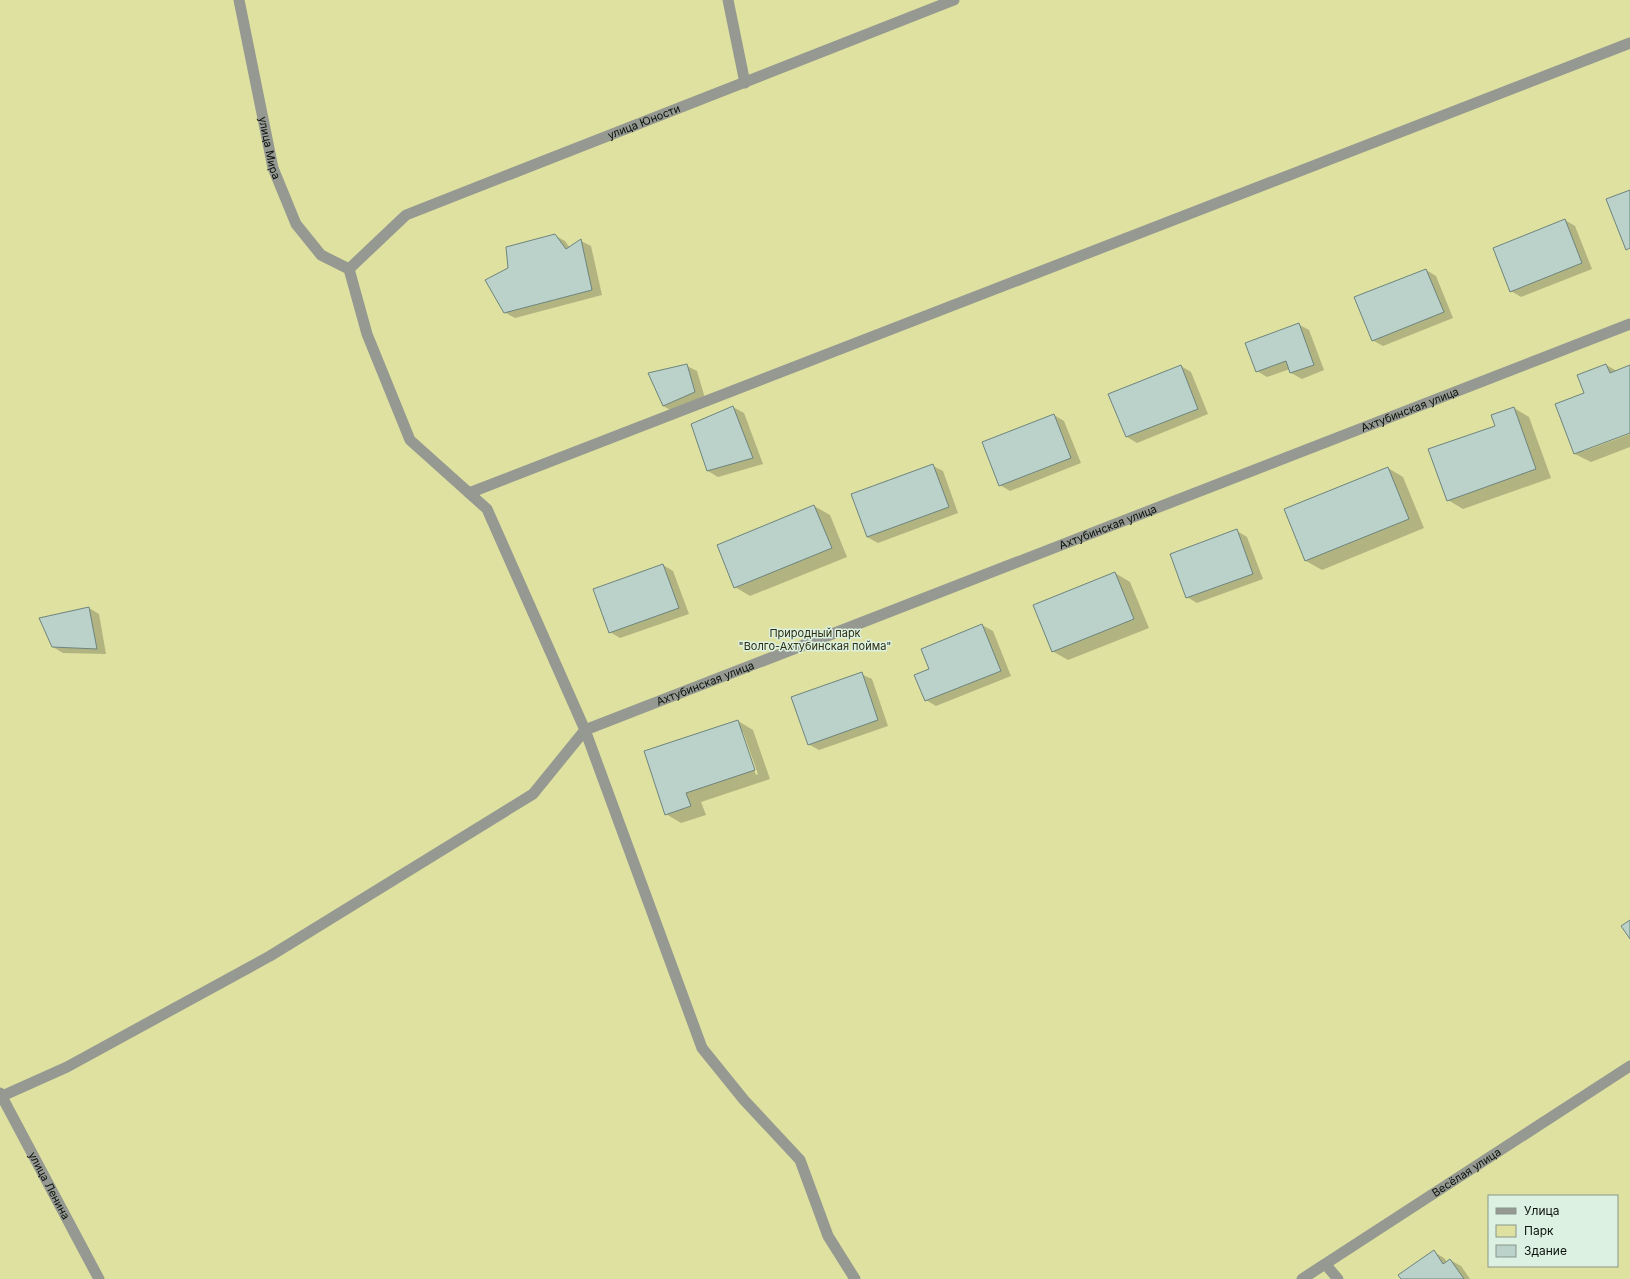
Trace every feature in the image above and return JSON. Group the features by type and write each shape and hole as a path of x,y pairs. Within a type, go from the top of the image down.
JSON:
{"street":[{"name":"улица Мира","path":"239,0 273,168 296,224 321,255 348,269"},
{"path":"728,0 744,83"},
{"name":"улица Юности","path":"348,269 406,215 954,0"},
{"path":"469,493 1630,43"},
{"path":"348,269 367,334 410,440 487,510 585,730 702,1048 744,1100 800,1160 828,1236 855,1279"},
{"name":"Ахтубинская улица","path":"585,730 1630,324"},
{"path":"1,1095 67,1067 270,956 533,794 585,730"},
{"name":"Весёлая улица","path":"1302,1279 1326,1265 1630,1066"},
{"name":"улица Ленина","path":"1,1095 99,1279"},
{"path":"1326,1265 1338,1279"}],"green space":[{"name":"Природный парк \"Волго-Ахтубинская пойма\"","path":"0,0 1630,0 1630,1279 0,1279"}],"building":[{"path":"1630,190 1630,248 1626,250 1606,199"},
{"path":"1565,219 1582,263 1510,292 1493,248"},
{"path":"555,234 566,249 581,239 592,290 504,313 485,280 508,268 506,247"},
{"path":"1426,269 1444,312 1372,341 1354,297"},
{"path":"1299,323 1314,365 1290,373 1286,361 1256,372 1245,343"},
{"path":"687,364 695,392 663,406 648,373"},
{"path":"1606,364 1610,373 1630,365 1630,433 1574,454 1555,404 1584,393 1577,375"},
{"path":"1181,365 1198,409 1126,437 1108,394"},
{"path":"733,406 753,458 707,471 691,424"},
{"path":"1514,407 1536,469 1447,501 1428,449 1495,426 1491,415"},
{"path":"1054,414 1071,458 999,486 982,442"},
{"path":"933,464 949,507 867,537 851,494"},
{"path":"1388,467 1409,519 1305,561 1284,509"},
{"path":"814,505 832,548 734,588 717,545"},
{"path":"1237,529 1253,574 1186,598 1170,554"},
{"path":"663,564 679,608 609,633 593,589"},
{"path":"1115,572 1134,619 1052,652 1033,605"},
{"path":"89,607 97,649 52,647 39,618"},
{"path":"982,624 1001,671 925,701 914,675 929,669 921,649"},
{"path":"862,672 878,720 808,745 791,697"},
{"path":"738,720 755,770 686,793 691,806 665,815 644,751"},
{"path":"1630,920 1630,939 1621,926"},
{"path":"1434,1250 1443,1264 1450,1259 1464,1279 1401,1279 1398,1275"}]}
